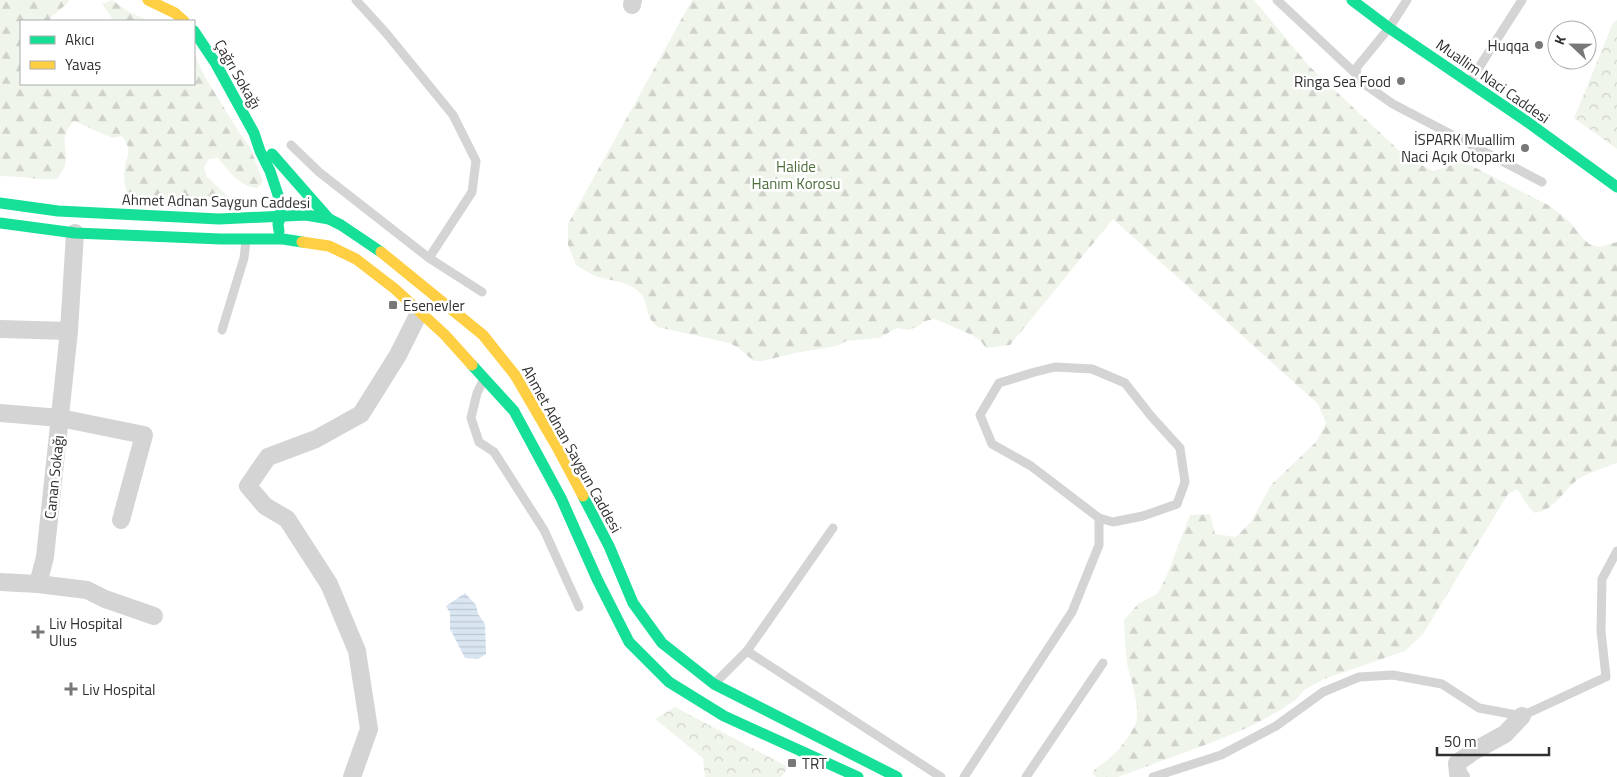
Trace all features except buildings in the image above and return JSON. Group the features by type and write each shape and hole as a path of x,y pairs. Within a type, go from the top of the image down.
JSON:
{"main road":[{"path":"148,0 175,13 183,20"},
{"name":"Muallim Naci Caddesi","path":"1352,0 1389,28 1617,186"},
{"name":"Çağrı Sokağı","path":"195,32 216,64 254,134 276,185 279,194 281,216 278,224 282,239"},
{"name":"Çağrı Sokağı","path":"254,134 310,181 328,219"},
{"name":"Ahmet Adnan Saygun Caddesi","path":"0,203 77,212 219,219 306,215 328,219 341,225 380,251 483,335 515,375 557,447 609,546 633,603 662,644 706,692 724,716 858,777"},
{"path":"75,233 77,212"},
{"path":"319,244 328,235 330,228 328,219"},
{"name":"Ahmet Adnan Saygun Caddesi","path":"0,223 75,233 221,239 282,239 319,244 356,259 395,289 445,335 514,412 561,498 597,578 629,642 669,682 706,692 898,777"}],"street":[{"name":"Canan Sokağı","path":"38,584 45,557 60,418 69,331 75,233"},
{"path":"352,777 369,729 357,650 329,584 287,519 265,506 248,486 268,456 316,439 361,414 398,355 420,312"},
{"path":"0,329 69,331"},
{"path":"0,413 60,418 144,435 120,520"},
{"path":"0,582 87,590 105,599 154,616"},
{"path":"1461,777 1458,774 1457,763 1504,734 1522,716"}],"lane":[{"path":"356,0 386,33 453,115 476,161 472,192 429,258"},
{"path":"1277,0 1356,74 1360,81 1393,104 1542,182"},
{"path":"1356,74 1357,67 1389,28 1407,0"},
{"path":"1469,83 1522,0"},
{"path":"290,145 310,181 482,292"},
{"path":"222,330 244,258 246,239"},
{"path":"1055,368 1092,369 1125,383 1180,448 1185,482 1177,504 1143,516 1113,522 1098,518 1031,466 992,444 980,415 1000,383 1055,368"},
{"path":"485,379 477,393 471,418 479,442 494,452 544,530 579,607"},
{"path":"964,777 1072,612 1098,545 1098,518"},
{"path":"706,692 746,651 833,528"},
{"path":"1153,777 1221,756 1276,726 1323,692 1360,677 1393,675 1442,684 1479,708 1522,716 1606,677 1600,631 1602,579 1617,551"},
{"path":"746,651 941,777"},
{"path":"1026,777 1103,663"}],"green space":[{"path":"0,0 69,0 52,16 50,20 20,20 20,85 195,85 195,56 205,77 250,147 263,182 257,188 245,185 235,178 218,158 209,159 204,167 207,177 231,199 226,208 131,206 124,178 128,146 122,136 112,138 74,121 66,134 66,161 57,179 0,176"},
{"path":"112,0 129,12 148,20 113,20 102,4"},
{"name":"Halide Hanım Korosu","path":"692,0 1254,0 1309,66 1408,159 1434,171 1460,162 1470,165 1550,206 1569,221 1589,244 1599,247 1617,242 1617,463 1577,480 1549,508 1535,513 1527,505 1517,489 1508,494 1423,634 1405,651 1324,679 1304,690 1297,699 1279,711 1249,727 1213,742 1118,777 1096,777 1092,773 1110,758 1127,739 1136,720 1137,704 1127,663 1124,620 1138,604 1158,593 1190,515 1210,514 1215,534 1236,537 1251,522 1271,485 1316,442 1326,423 1318,404 1113,219 1010,345 986,348 980,340 972,335 935,319 925,321 917,327 908,330 897,328 879,338 846,341 837,346 763,361 754,361 729,343 658,327 650,318 642,295 633,287 598,277 576,265 568,245 568,224"},
{"path":"1617,20 1617,149 1574,118 1594,70 1597,70 1597,62 1613,23"},
{"path":"675,707 788,767 781,777 705,777 703,758 655,719"}],"shaded area":[{"path":"465,593 476,605 478,614 485,624 486,654 478,659 465,658 450,629 450,613 446,606"}],"traffic: fast":[{"path":"1352,0 1389,28 1526,121 1617,187"},
{"path":"195,32 216,64 254,133 280,201 279,231"},
{"path":"272,154 329,219"},
{"path":"0,203 58,211 219,219 306,215 329,219 381,252"},
{"path":"0,223 75,233 221,239 283,239 302,242"},
{"path":"472,365 514,411 561,498 597,579 629,642 669,682 724,716 858,777"},
{"path":"583,496 609,546 633,603 662,643 714,684 897,777"}],"traffic: slow":[{"path":"148,0 175,13 183,20"},
{"path":"302,242 329,246 356,259 395,289 445,335 472,365"},
{"path":"381,252 483,335 515,375 583,496"}],"place":[{"name":"Huqqa","path":"1539,45"},
{"name":"Ringa Sea Food","path":"1401,81"},
{"name":"İSPARK Muallim Naci Açık Otoparkı","path":"1525,148"},
{"name":"Esenevler","path":"393,305"},
{"name":"Liv Hospital Ulus","path":"38,632"},
{"name":"Liv Hospital","path":"71,689"},
{"name":"TRT","path":"792,763"}]}
